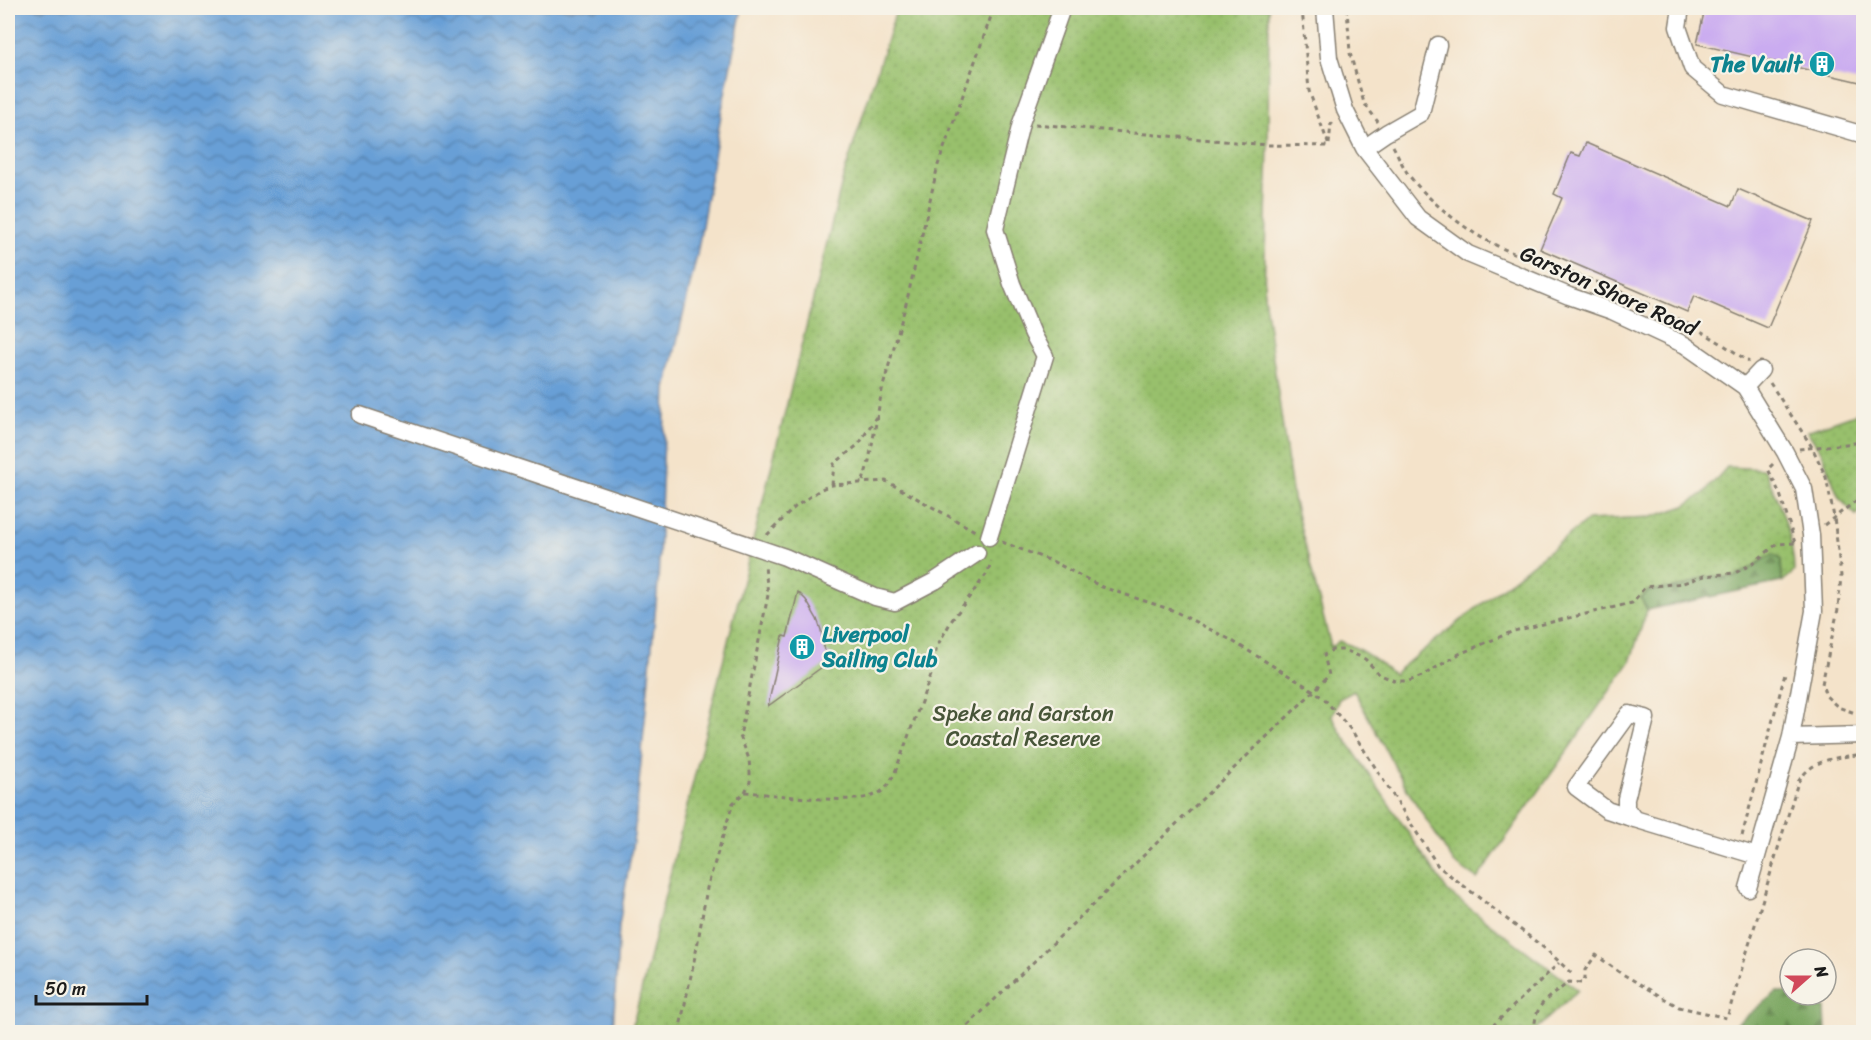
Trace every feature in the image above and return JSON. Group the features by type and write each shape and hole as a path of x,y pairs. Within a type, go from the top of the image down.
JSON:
{"street":[{"path":"989,537 1045,356 1012,284 995,229 1021,123 1062,8"},
{"name":"Garston Shore Road","path":"1326,8 1329,58 1345,110 1364,148 1418,218 1468,254 1569,296 1612,311 1685,345 1745,387 1785,452 1804,489 1811,535 1814,611 1791,737 1748,888"},
{"path":"1681,8 1678,27 1692,68 1723,94 1863,135"},
{"path":"1364,148 1421,113 1438,45"},
{"path":"1745,387 1761,370"},
{"path":"360,415 785,557 875,597 895,602 935,581 977,554"},
{"path":"1631,818 1626,808 1626,799 1646,718 1629,714 1576,787 1607,810 1631,818 1757,856"},
{"path":"1791,737 1863,735"}],"path":[{"path":"863,481 938,165 994,8"},
{"path":"1021,123 1268,145 1329,146 1309,91 1302,8"},
{"path":"1347,8 1350,53 1364,103 1386,133 1409,174 1445,212 1484,239 1663,310 1722,343 1761,370 1812,447 1826,477 1834,517 1841,576 1838,609 1822,684 1826,696 1838,707 1855,713 1863,713"},
{"path":"832,485 834,464 859,444 878,413"},
{"path":"1795,543 1780,494 1768,469 1785,452 1863,442"},
{"path":"679,1032 707,888 733,803 745,792 750,782 749,759 740,736 768,595 761,540 808,496 832,485 863,481 886,481 968,528 1054,562 1102,587 1172,610 1229,639 1314,692 1326,701 1352,731 1438,866 1548,951 1572,974"},
{"path":"961,1032 1314,692 1329,675 1324,656 1332,650 1355,653 1373,666 1380,675 1396,681 1409,681 1459,654 1514,631 1632,603 1645,587 1683,583 1704,576 1735,573 1752,564 1777,544 1795,543 1811,535 1863,495"},
{"path":"745,792 844,800 877,794 885,788 894,776 927,686 937,646 952,620 988,572 991,561 989,537"},
{"path":"1741,837 1786,669"},
{"path":"1534,1032 1535,1014 1540,1006 1569,982 1582,983 1585,970 1596,955 1619,972 1679,1007 1727,1018 1798,782 1805,771 1814,764 1863,754"},
{"path":"1486,1032 1559,963"}],"green space":[{"name":"Speke and Garston Coastal Reserve","path":"897,8 1269,8 1264,295 1293,498 1331,647 1339,641 1354,647 1368,654 1393,674 1588,520 1652,517 1685,506 1704,493 1727,467 1764,469 1788,532 1794,572 1782,582 1781,560 1773,554 1736,577 1706,577 1682,587 1648,591 1641,598 1647,610 1630,662 1477,879 1454,863 1408,791 1354,691 1339,699 1332,716 1448,892 1578,990 1533,1032 631,1032 843,178"},
{"path":"1863,411 1863,512 1856,515 1839,498 1822,453 1807,431"},
{"path":"1773,554 1781,560 1782,582 1647,610 1641,598 1648,591 1682,587 1706,577 1736,577"},
{"path":"1777,992 1778,1007 1825,1008 1826,1032 1731,1032 1734,1026"}],"water":[{"path":"8,8 742,8 697,255 666,389 658,583 634,836 619,926 613,1032 8,1032"}],"building":[{"name":"The Vault","path":"1705,8 1864,8 1864,83 1697,44"},
{"path":"1586,143 1731,206 1738,189 1813,221 1768,328 1694,296 1687,312 1540,249 1562,198 1554,194 1571,153 1580,156"},
{"name":"Liverpool Sailing Club","path":"798,592 806,600 817,619 825,652 836,657 768,706 783,636 787,637"}],"place":[{"name":"The Vault","path":"1822,64"},
{"name":"Liverpool Sailing Club","path":"802,647"}]}
